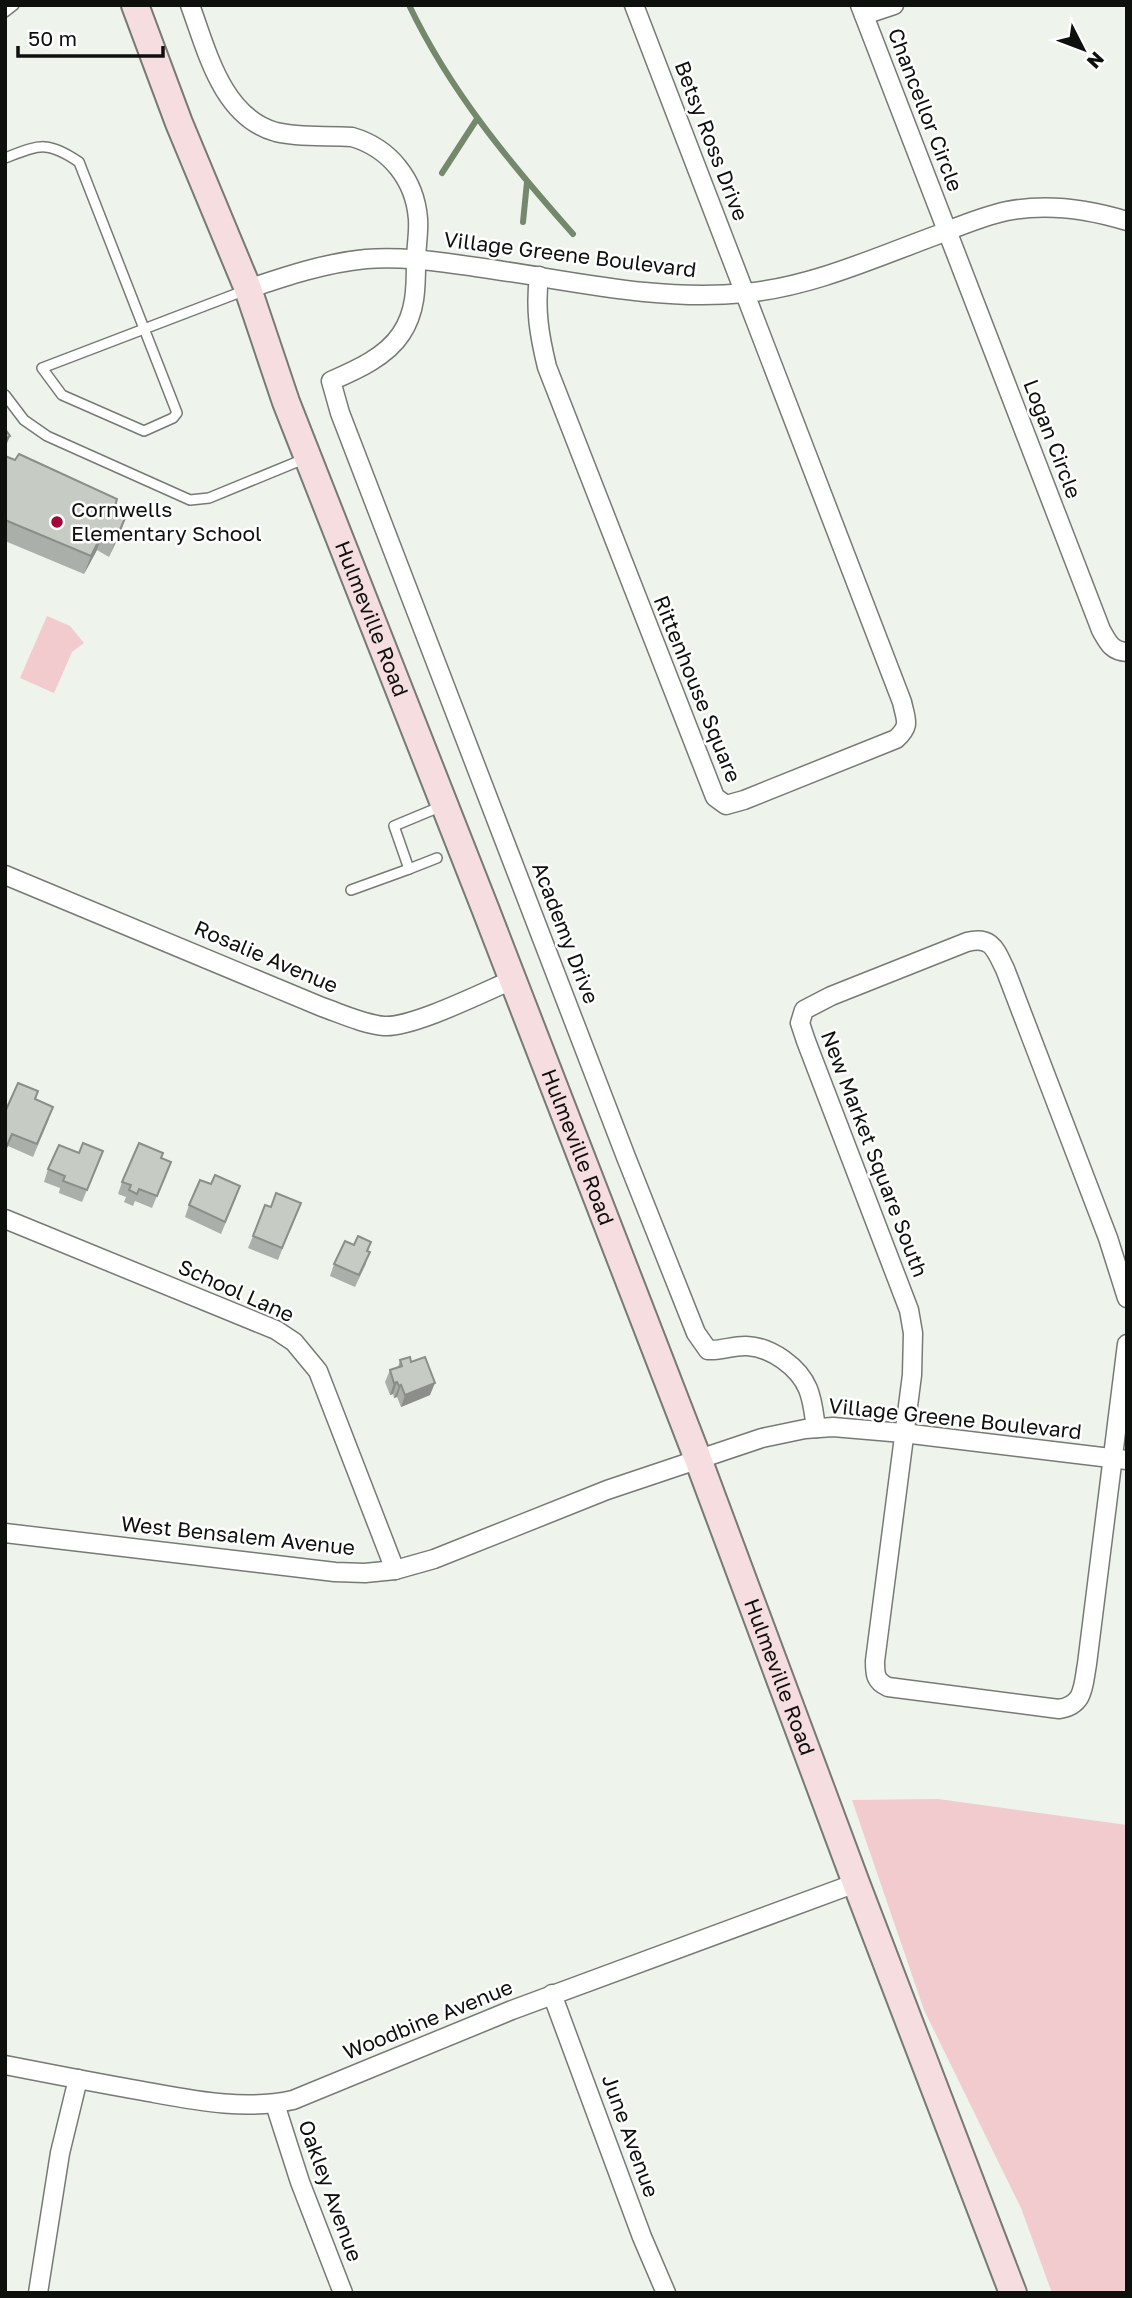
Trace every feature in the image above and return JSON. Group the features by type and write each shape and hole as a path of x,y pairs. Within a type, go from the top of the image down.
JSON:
{"main road":[{"name":"Hulmeville Road","path":"135,5 179,123 248,289 308,457 698,1459 1013,2293"}],"street":[{"path":"190,5 217,76 244,115 275,131 352,137 394,161 406,177 415,201 418,220 416,259"},
{"name":"Betsy Ross Drive","path":"634,5 744,293"},
{"path":"862,10 894,5"},
{"name":"Chancellor Circle","path":"862,10 947,231"},
{"name":"Village Greene Boulevard","path":"248,289 299,272 345,262 416,259 668,295 744,293 774,290 814,280 1007,211 1070,208 1094,211 1127,221"},
{"name":"Logan Circle","path":"947,231 1101,630 1111,647 1127,652"},
{"name":"Academy Drive","path":"416,259 414,302 401,335 375,358 331,381 345,426 696,1333 708,1350 750,1346 781,1357 799,1374 807,1387 816,1427"},
{"name":"Rittenhouse Square","path":"539,276 538,328 547,367 702,768 715,797 726,805 876,749 896,739 906,730 907,725 902,702 744,293"},
{"name":"Rosalie Avenue","path":"5,875 322,1007 367,1022 394,1026 418,1019 512,980"},
{"name":"New Market Square South","path":"903,1433 914,1353 909,1310 806,1041 800,1023 804,1010 831,996 967,943 979,939 988,942 1005,969 1108,1238 1127,1298"},
{"name":"School Lane","path":"5,1219 276,1330 294,1342 318,1371 395,1570"},
{"path":"903,1433 875,1677 888,1686 1059,1709 1070,1707 1077,1702 1082,1692 1120,1459 1127,1344"},
{"name":"Village Greene Boulevard","path":"698,1459 762,1438 816,1427 903,1433 1120,1459"},
{"name":"West Bensalem Avenue","path":"5,1533 335,1572 395,1570 433,1559 607,1490 698,1459"},
{"name":"Woodbine Avenue","path":"5,2065 209,2102 235,2105 275,2104 293,2100 552,1994 856,1883"},
{"name":"June Avenue","path":"552,1994 642,2237 666,2293"},
{"path":"38,2293 60,2153 78,2079"},
{"name":"Oakley Avenue","path":"275,2104 299,2182 343,2293"}],"lane":[{"path":"5,12 14,5"},
{"path":"5,158 42,145 62,150 79,162 145,327 177,413 173,418 144,431 62,395 42,368 145,327 248,289"},
{"path":"5,395 24,420 47,436 191,500 209,498 308,457"},
{"path":"409,869 394,826 443,806"},
{"path":"351,890 437,858"}],"shaded area":[{"path":"47,616 70,626 84,643 72,652 54,693 20,678"},
{"path":"938,1799 1127,1825 1127,2293 1052,2293 1021,2208 924,2010 852,1800"}],"building":[{"name":"Cornwells Elementary School","path":"19,454 117,499 114,510 126,516 116,539 103,532 91,556 5,520 5,456 15,460"},
{"path":"18,1083 38,1091 35,1099 53,1107 37,1144 12,1134 5,1150 5,1112"},
{"path":"83,1143 103,1151 87,1190 63,1181 65,1176 48,1169 59,1145 79,1153"},
{"path":"139,1143 163,1153 161,1158 171,1162 157,1196 139,1189 137,1194 129,1190 131,1185 122,1182"},
{"path":"215,1175 240,1186 225,1222 189,1205 200,1180 211,1184"},
{"path":"276,1193 301,1203 282,1248 253,1236 265,1205 271,1207"},
{"path":"358,1236 371,1242 367,1251 370,1252 359,1275 334,1264 345,1241 354,1245"},
{"path":"410,1357 411,1362 425,1357 435,1383 405,1395 401,1385 394,1383 390,1370 402,1366 400,1360"}],"waterway":[{"path":"409,5 425,37 462,97 573,234"},
{"path":"442,173 477,119"},
{"path":"523,222 527,182"}],"place":[{"name":"Cornwells Elementary School","path":"57,522"}]}
